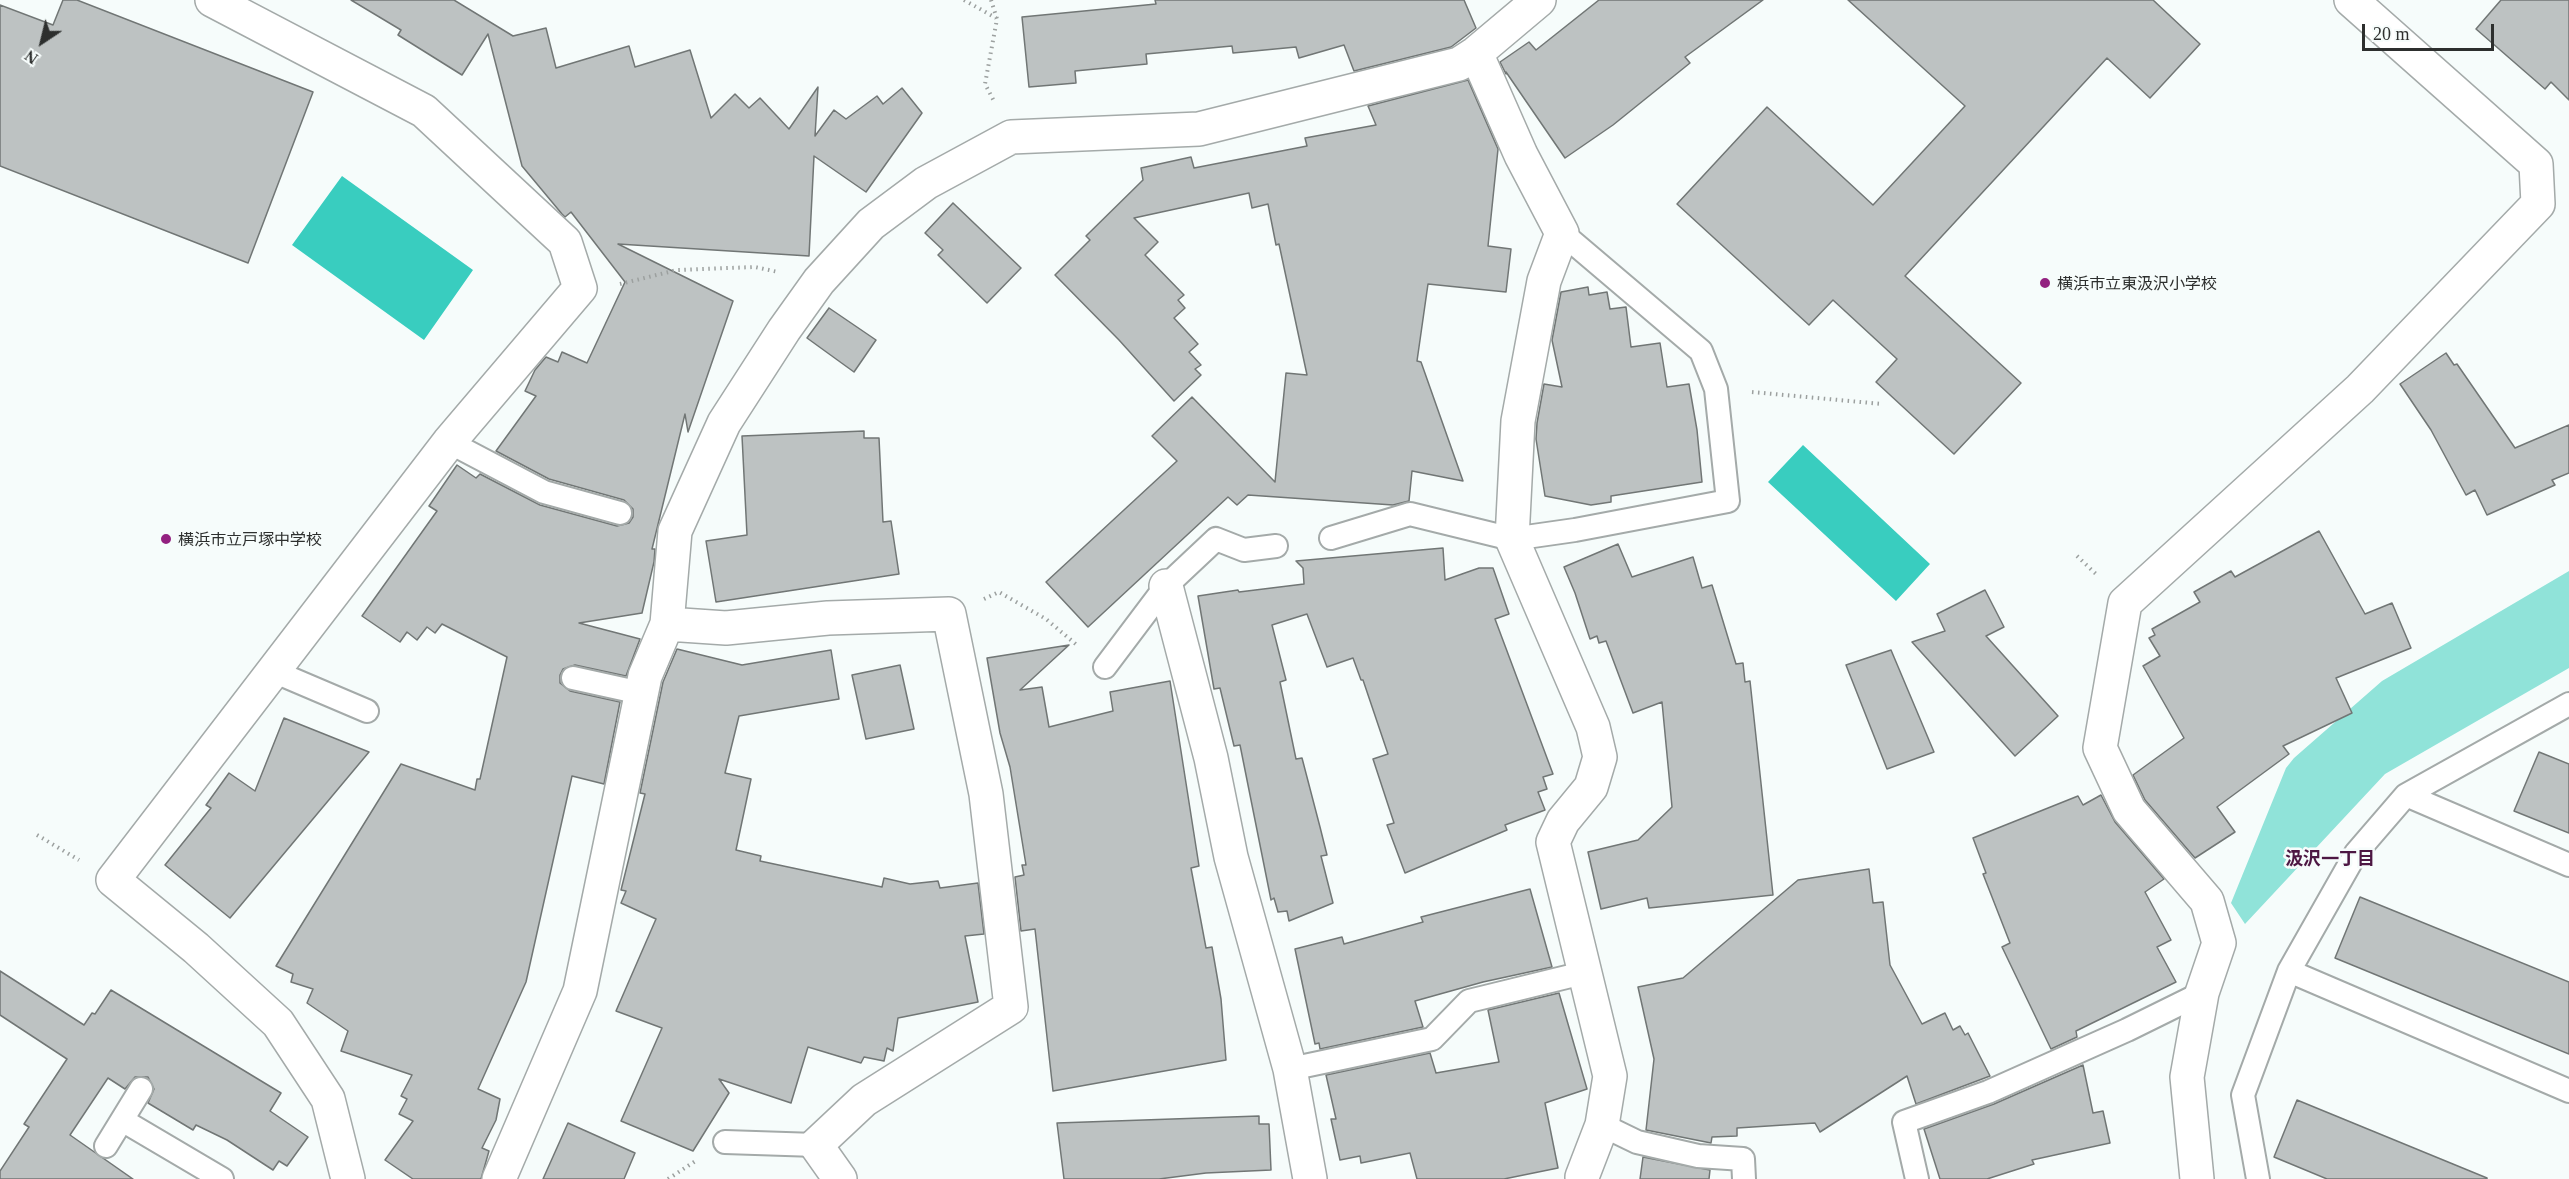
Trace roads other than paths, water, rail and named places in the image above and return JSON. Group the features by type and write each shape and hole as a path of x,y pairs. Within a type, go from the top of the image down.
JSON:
{"street":[{"path":"499,1179 580,991 645,676 668,624 675,531 724,423 784,330 819,281 871,224 926,183 1011,137 1199,129 1459,64 1476,53 1539,0"},
{"path":"2198,1179 2187,1077 2202,993 2219,943 2207,901 2129,810 2100,748 2125,603 2360,389 2538,204 2536,164 2351,0"},
{"path":"218,2 424,111 565,242 580,288 449,442 114,880 196,948 279,1023 328,1099 348,1179"},
{"path":"1476,53 1521,155 1562,233 1544,281 1518,421 1512,538 1593,727 1600,757 1591,787 1563,821 1552,842 1610,1076 1602,1125 1580,1178"},
{"path":"1166,586 1211,758 1231,857 1290,1069 1310,1179"},
{"path":"668,624 726,628 828,618 949,614 986,794 1011,1007 864,1100 816,1144 840,1179"}],"lane":[{"path":"1331,538 1410,514 1512,538 1575,530 1728,501 1716,389 1701,351 1562,233"},
{"path":"449,442 544,492 621,513"},
{"path":"1104,667 1166,586 1216,539 1244,550 1276,546"},
{"path":"273,671 367,711"},
{"path":"573,678 641,693"},
{"path":"2258,1179 2243,1095 2289,971 2356,854 2406,795 2569,704"},
{"path":"2406,795 2569,865"},
{"path":"2289,971 2569,1092"},
{"path":"1290,1069 1432,1039 1469,1001 1583,972"},
{"path":"1917,1179 1904,1122 1988,1092 2127,1030 2202,993"},
{"path":"106,1146 141,1089"},
{"path":"122,1120 222,1179"},
{"path":"1602,1125 1637,1142 1698,1156 1743,1160 1744,1179"},
{"path":"725,1142 816,1144"}],"place":[{"name":"横浜市立東汲沢小学校","path":"2045,283"},
{"name":"横浜市立戸塚中学校","path":"166,539"}],"district":[{"name":"汲沢一丁目","path":"2330,858"}]}
